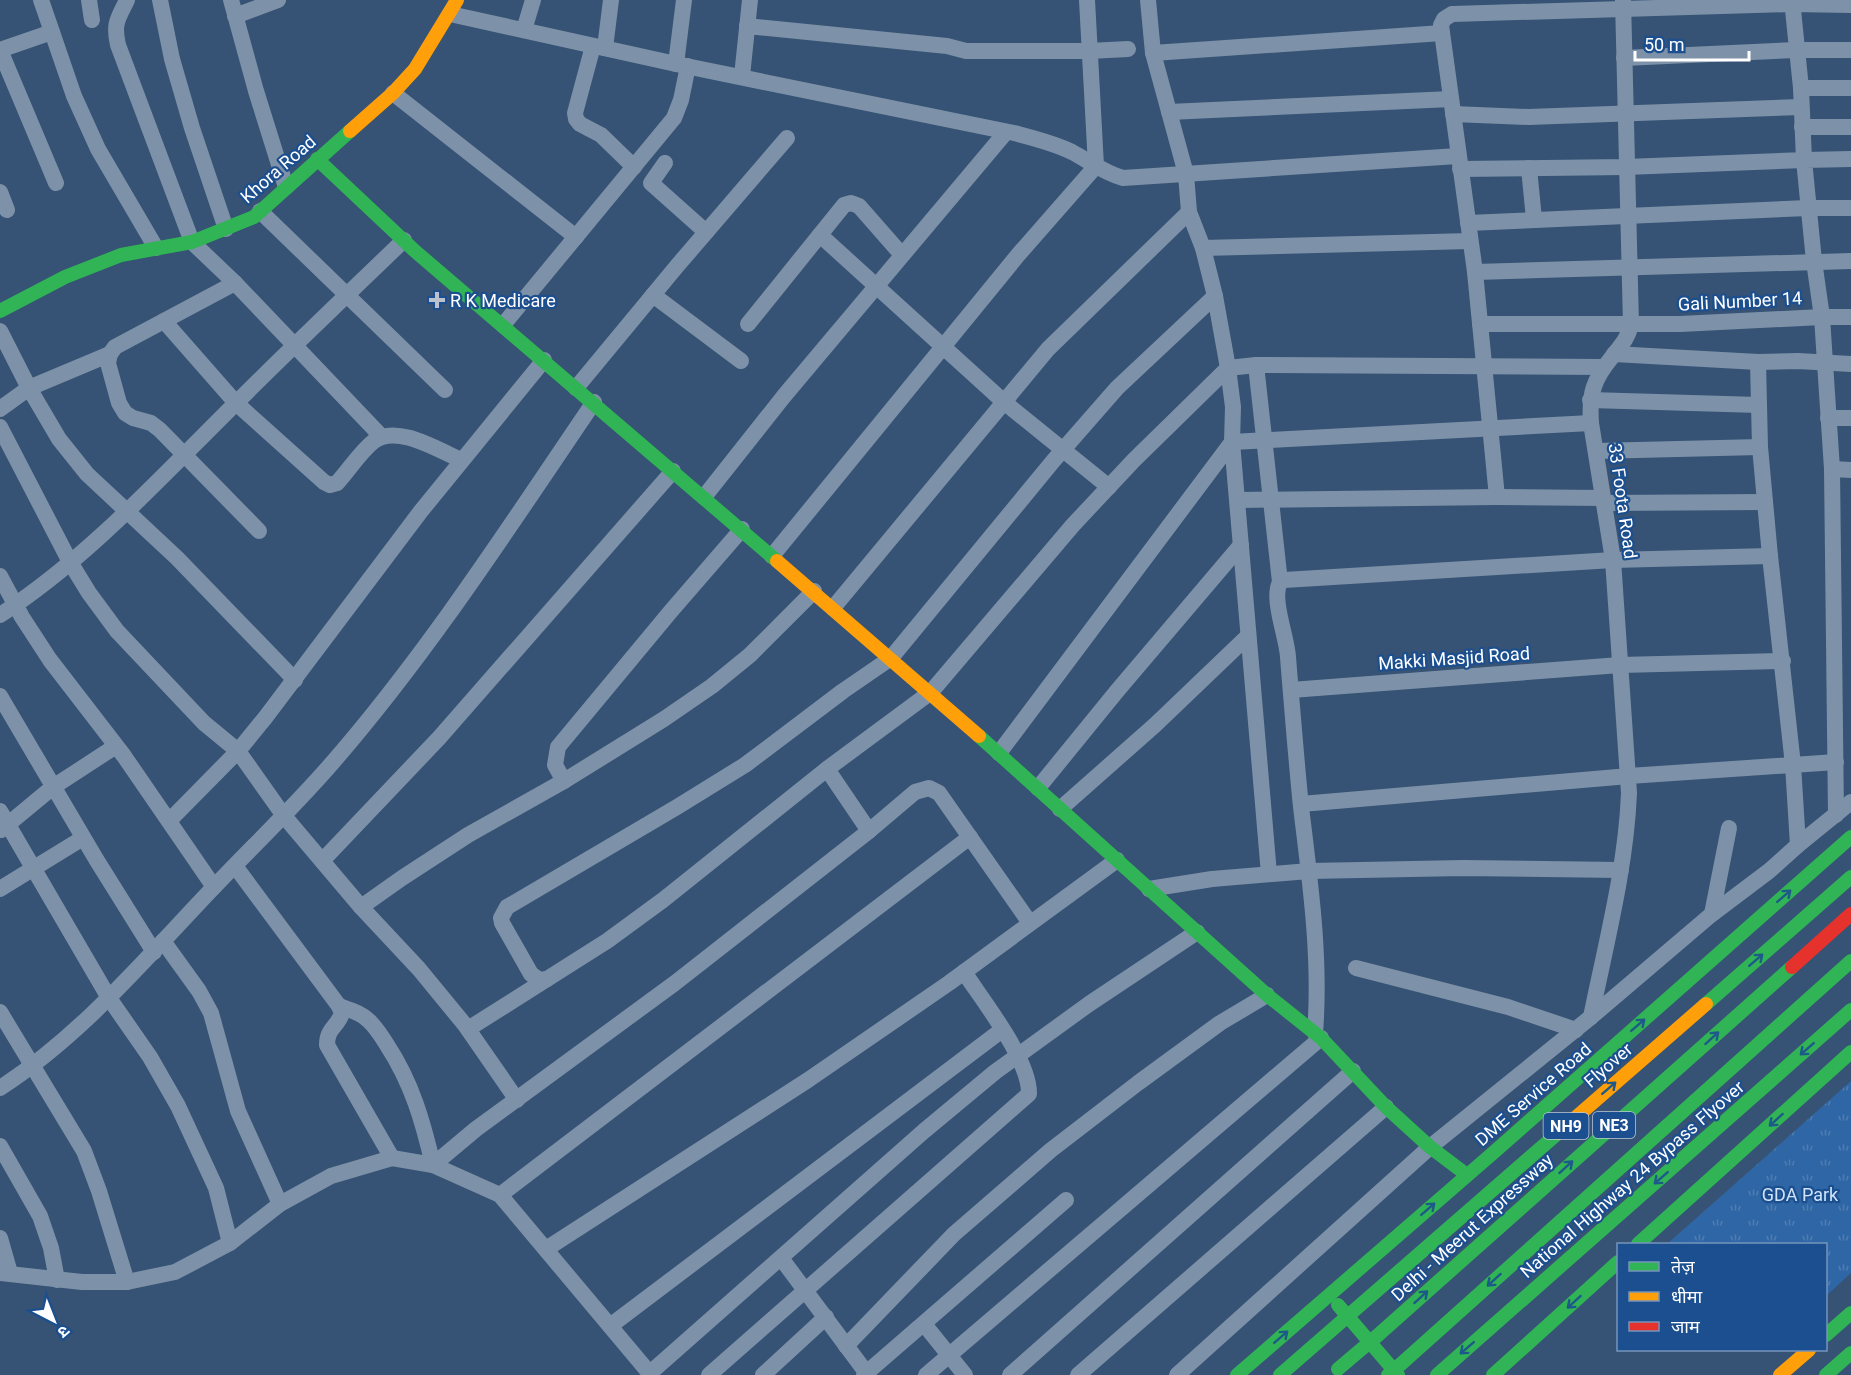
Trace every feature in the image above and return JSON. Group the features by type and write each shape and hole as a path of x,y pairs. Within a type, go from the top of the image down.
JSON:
{"main road":[{"name":"Khora Road","path":"0,311 65,277 121,255 192,242 254,217 393,93 415,69 454,7"},
{"path":"317,159 404,240 930,692 1267,995 1318,1036 1386,1107 1430,1147 1467,1175"},
{"name":"DME Service Road","path":"1237,1375 1851,837"},
{"name":"Flyover","path":"1280,1375 1851,877"},
{"name":"Delhi - Meerut Expressway","path":"1335,1372 1851,914"},
{"name":"NE3","path":"1388,1375 1400,1369 1851,961"},
{"name":"National Highway 24 Bypass Flyover","path":"1437,1375 1851,1010"},
{"path":"1640,1243 1851,1052"},
{"path":"1493,1375 1617,1263"},
{"path":"1330,1295 1400,1369"},
{"path":"1827,1334 1851,1313"},
{"path":"1780,1375 1808,1351"},
{"path":"1826,1375 1851,1353"}],"street":[{"path":"41,0 74,96 99,149 156,248"},
{"path":"89,0 92,20"},
{"path":"127,0 117,18 114,31 192,242 235,283 381,436"},
{"path":"160,0 172,59 192,129 226,229"},
{"path":"278,0 233,8 286,188"},
{"path":"524,30 533,0"},
{"path":"611,0 599,47 575,113 580,124 601,135 634,167"},
{"path":"503,325 674,118 681,100 684,0"},
{"path":"742,76 750,0"},
{"path":"772,556 1018,255 1095,166 1087,0"},
{"path":"1148,0 1154,53 1186,174 1189,212 1203,248 1215,296 1228,368 1233,407 1232,442 1269,874"},
{"path":"1792,2 1801,88 1808,208 1822,317 1832,469 1836,814"},
{"path":"1497,497 1475,272 1441,25 1444,19 1452,14 1623,4 1792,2 1851,5"},
{"name":"33 Foota Road","path":"1591,1017 1621,870 1628,818 1629,776 1613,560 1591,423 1590,400 1603,367 1628,339 1631,325 1623,4"},
{"path":"454,7 524,30 1044,141 1070,151 1109,175 1123,178 1459,162 1529,168 1851,159"},
{"path":"747,26 947,46 966,51 1128,49"},
{"path":"52,32 0,50 56,183"},
{"path":"1154,53 1442,33"},
{"path":"1624,58 1796,50 1851,50"},
{"path":"1801,88 1851,88"},
{"path":"393,93 576,237"},
{"path":"1169,112 1452,106 1530,117 1801,106"},
{"path":"1802,126 1851,127"},
{"path":"704,497 784,396 1006,132"},
{"path":"576,388 787,138"},
{"path":"665,163 651,183 706,232"},
{"path":"1529,168 1534,219"},
{"path":"0,192 7,210"},
{"path":"748,324 844,205 851,203 859,206 902,255"},
{"path":"1468,223 1851,208"},
{"path":"261,211 445,390"},
{"path":"833,608 1048,349 1189,212"},
{"path":"820,235 942,348 1004,402 1109,487"},
{"path":"0,615 70,562 126,511 404,240"},
{"path":"1203,248 1470,241"},
{"path":"1475,272 1851,261"},
{"path":"235,283 115,347 108,363 119,403 125,413 151,423 259,531"},
{"path":"653,295 741,361"},
{"path":"547,979 539,980 531,974 502,923 501,918 507,907 745,765 891,658 1117,388 1215,296"},
{"name":"Gali Number 14","path":"1480,324 1631,325 1851,317"},
{"path":"165,321 236,403 330,485 337,483 372,442 381,436 391,434 402,435 461,460"},
{"path":"0,331 29,388 59,439 87,474 177,558 295,680"},
{"path":"0,409 29,388 110,354"},
{"path":"1614,354 1758,362 1798,361 1851,364"},
{"path":"169,821 238,751 295,680 461,460 544,360"},
{"path":"1758,362 1760,447 1793,765 1797,845"},
{"path":"926,1375 1318,1036 1309,871 1288,652 1276,593 1280,582 1256,365"},
{"path":"468,1029 607,941 663,900 827,769 930,692 1073,525 1228,368 1256,365 1603,367"},
{"path":"1590,400 1759,405"},
{"path":"0,1088 32,1067 109,998 334,762 465,591 594,402"},
{"path":"1828,418 1851,418"},
{"path":"1232,442 1591,423"},
{"path":"0,428 70,562 117,631 204,723 238,751 284,816 361,908 419,969 468,1029 517,1100"},
{"path":"999,753 1232,442"},
{"path":"1596,451 1760,447"},
{"path":"1832,469 1851,470"},
{"path":"322,861 439,738 673,471"},
{"path":"1238,500 1497,497 1765,502"},
{"path":"564,780 555,765 558,747 670,611 742,530"},
{"path":"1038,788 1241,545"},
{"path":"1280,582 1613,560 1770,556"},
{"path":"0,576 50,660 116,746 214,887"},
{"path":"361,908 468,835 664,719 712,686 750,655 814,591"},
{"path":"1060,809 1155,725 1248,636"},
{"name":"Makki Masjid Road","path":"1291,690 1620,665 1783,661"},
{"path":"0,696 83,838 159,947 198,991 211,1013 238,1111 280,1204"},
{"path":"1835,736 1851,723"},
{"path":"116,746 3,822 34,868 109,998 150,1057 178,1106 216,1188 230,1243"},
{"path":"1301,804 1629,776 1836,762"},
{"path":"827,769 869,831"},
{"path":"433,1165 476,1129 675,983 869,831 915,792 929,788 939,793 1030,923"},
{"path":"1177,1375 1430,1147 1576,1030 1712,914 1769,871 1797,845 1851,802"},
{"path":"1712,914 1729,828"},
{"path":"500,1195 970,837"},
{"path":"0,889 83,838"},
{"path":"546,1249 808,1080 964,972 1117,860"},
{"path":"235,866 339,1006 342,1013 340,1020 330,1030 327,1045 392,1158"},
{"path":"1149,889 1212,879 1309,871 1463,868 1621,870"},
{"path":"0,1238 5,1273 82,1282 127,1282 175,1272 230,1243 280,1204 331,1176 392,1158 433,1165 500,1195 650,1374 924,1131 1018,1054 1197,932"},
{"path":"1356,969 1508,1007 1576,1030"},
{"path":"709,1375 1029,1094 1029,1086 1018,1054 964,972"},
{"path":"846,1346 954,1234 1051,1150 1220,1023 1267,995"},
{"path":"339,1006 357,1012 367,1019 400,1064 414,1094 433,1165"},
{"path":"0,1012 84,1151 127,1282"},
{"path":"610,1326 1002,1030"},
{"path":"1010,1375 1353,1071"},
{"path":"1078,1375 1386,1107"},
{"path":"0,1146 40,1216 51,1248 57,1280"},
{"path":"782,1258 866,1374 1066,1200"},
{"path":"763,1375 826,1317"},
{"path":"924,1324 965,1375"}],"green space":[{"name":"GDA Park","path":"1851,1081 1851,1273 1827,1295 1827,1243 1668,1243"}],"traffic: fast":[{"path":"0,311 65,277 121,255 192,242 254,217 350,131"},
{"path":"317,159 416,252 777,561"},
{"path":"979,736 1267,995 1321,1038 1386,1107 1430,1147 1467,1175"},
{"path":"1237,1375 1851,837"},
{"path":"1706,1004 1851,877"},
{"path":"1401,1364 1851,961"},
{"path":"1377,1336 1792,967"},
{"path":"1437,1375 1851,1010"},
{"path":"1639,1243 1851,1052"},
{"path":"1280,1375 1558,1133"},
{"path":"1493,1375 1617,1263"},
{"path":"1338,1305 1398,1375"},
{"path":"1827,1334 1851,1313"},
{"path":"1338,1369 1377,1336"},
{"path":"1826,1375 1851,1353"},
{"path":"1388,1375 1401,1364"}],"traffic: slow":[{"path":"350,131 393,93 415,69 457,0"},
{"path":"777,561 979,736"},
{"path":"1558,1133 1706,1004"},
{"path":"1780,1375 1808,1351"}],"traffic: jam":[{"path":"1792,967 1851,914"}],"place":[{"name":"R K Medicare","path":"437,300"}]}
